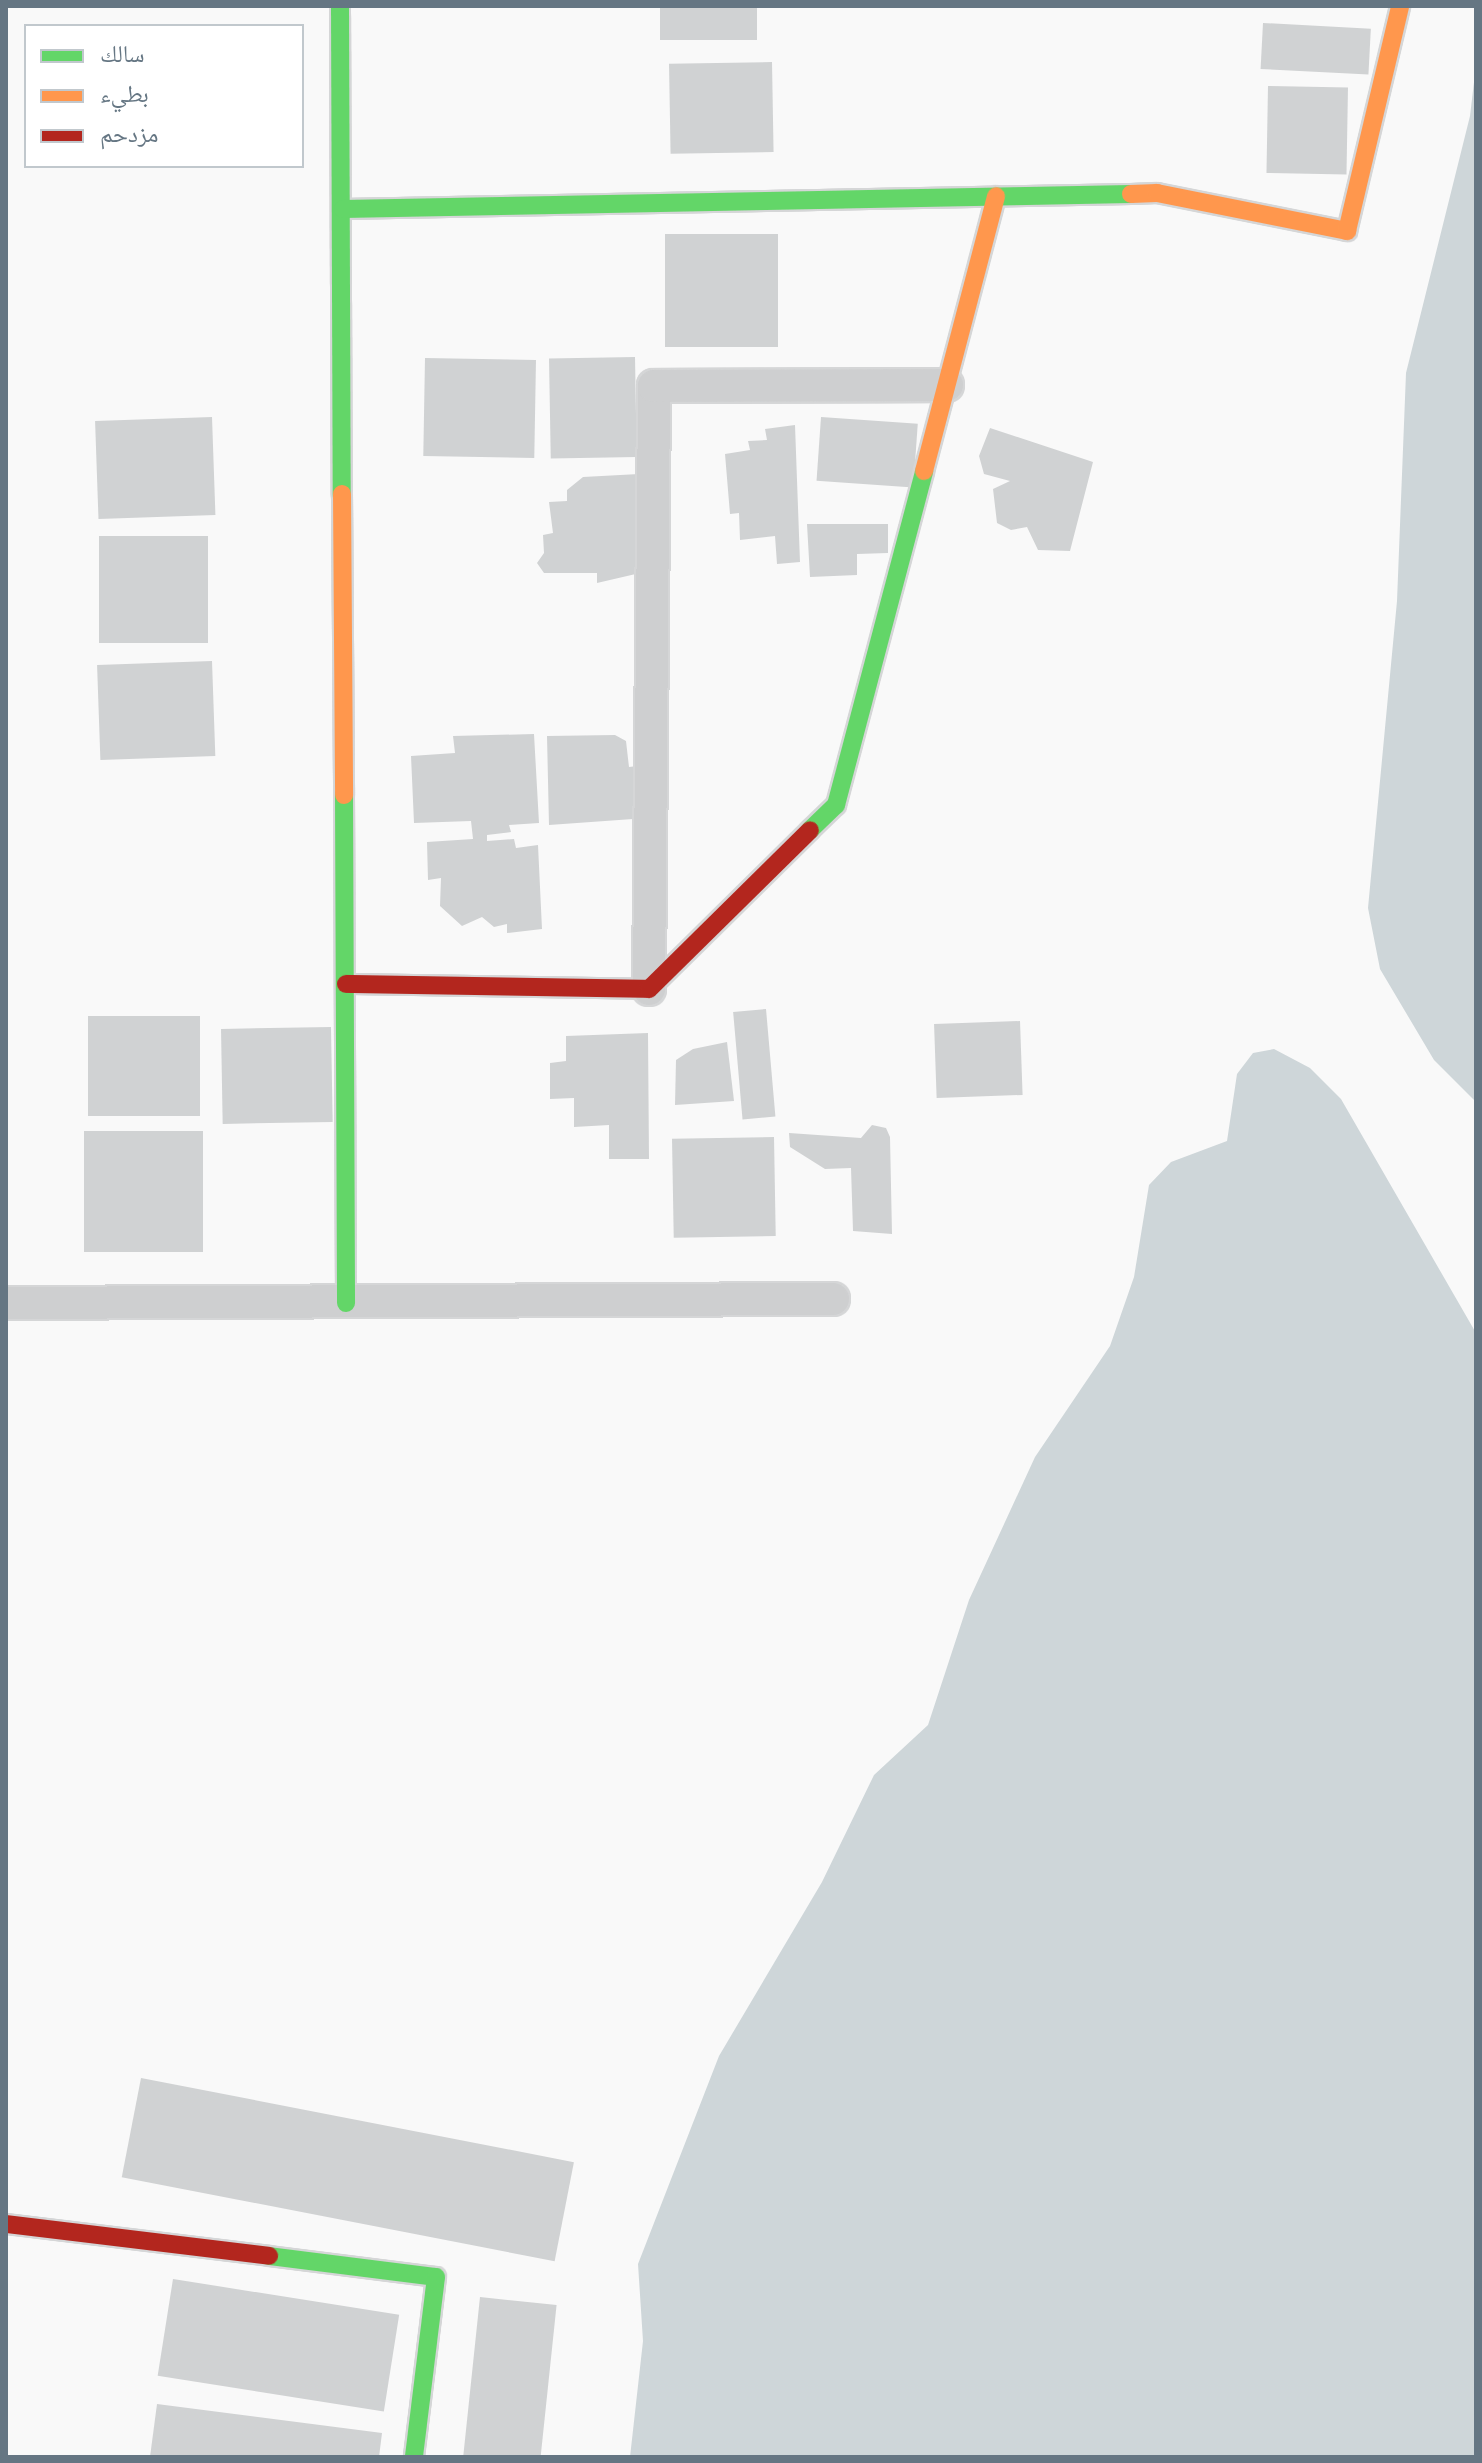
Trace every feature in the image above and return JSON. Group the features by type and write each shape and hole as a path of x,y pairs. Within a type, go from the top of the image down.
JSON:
{"street":[{"path":"340,6 346,1303"},
{"path":"343,209 1157,193 1347,231 1400,6"},
{"path":"346,984 649,989 836,805 996,196"},
{"path":"649,989 654,386 947,385"},
{"path":"6,1303 833,1299"},
{"path":"6,2224 436,2277 414,2457"}],"shaded area":[{"path":"1476,65 1476,1102 1434,1060 1380,969 1368,908 1397,601 1406,373 1470,116"},
{"path":"1274,1049 1310,1068 1341,1099 1476,1333 1476,2457 630,2457 643,2341 638,2264 719,2056 822,1882 874,1775 928,1725 969,1600 1035,1457 1110,1346 1134,1277 1149,1185 1171,1162 1227,1141 1237,1074 1253,1053"}],"building":[{"path":"660,6 757,6 757,40 660,40"},
{"path":"1263,23 1371,29 1368,75 1261,69"},
{"path":"772,62 774,152 671,154 669,64"},
{"path":"1268,86 1348,87 1346,174 1266,173"},
{"path":"665,234 778,234 778,347 665,347"},
{"path":"635,357 637,457 551,458 549,359"},
{"path":"425,358 536,360 534,458 423,456"},
{"path":"212,417 215,515 98,519 95,421"},
{"path":"821,417 918,424 913,488 817,481"},
{"path":"795,425 800,562 777,564 775,536 740,540 739,513 730,514 725,454 750,450 748,441 767,440 765,429"},
{"path":"990,428 1093,462 1070,551 1038,550 1027,527 1011,530 997,523 993,489 1010,481 984,474 979,456"},
{"path":"639,474 640,573 597,583 597,573 544,573 537,563 544,553 543,535 553,533 549,502 567,501 567,490 583,477"},
{"path":"807,524 888,524 888,553 857,554 857,575 810,577"},
{"path":"99,536 208,536 208,643 99,643"},
{"path":"212,661 215,756 100,760 97,665"},
{"path":"534,734 539,823 509,825 511,832 487,835 487,841 514,839 516,848 538,845 542,929 507,933 507,924 494,927 482,917 462,926 440,906 441,878 428,880 427,842 473,839 471,821 414,823 411,756 455,753 453,736"},
{"path":"615,735 626,741 629,767 637,766 647,818 549,825 547,736"},
{"path":"766,1009 775,1117 743,1119 733,1012"},
{"path":"88,1016 200,1016 200,1116 88,1116"},
{"path":"1020,1021 1023,1095 937,1098 934,1024"},
{"path":"331,1027 333,1122 223,1124 221,1029"},
{"path":"648,1033 649,1159 609,1159 609,1125 574,1127 574,1098 550,1099 550,1063 566,1061 566,1036"},
{"path":"727,1042 734,1101 675,1105 676,1060 693,1049"},
{"path":"872,1125 886,1128 890,1137 892,1234 853,1231 851,1168 825,1169 790,1147 789,1133 861,1138"},
{"path":"84,1131 203,1131 203,1252 84,1252"},
{"path":"774,1137 776,1236 674,1238 672,1139"},
{"path":"141,2078 574,2162 555,2261 122,2177"},
{"path":"173,2279 399,2315 384,2412 158,2376"},
{"path":"480,2297 557,2305 541,2457 463,2457"},
{"path":"157,2404 382,2433 379,2457 150,2457"}],"traffic: fast":[{"path":"340,6 342,494"},
{"path":"343,209 1131,194"},
{"path":"810,830 836,805 924,471"},
{"path":"344,795 346,1303"},
{"path":"269,2256 436,2277 414,2457"}],"traffic: slow":[{"path":"1131,194 1157,193 1347,231 1400,6"},
{"path":"924,471 996,196"},
{"path":"342,494 344,795"}],"traffic: jam":[{"path":"346,984 649,989 810,830"},
{"path":"6,2224 269,2256"}]}
